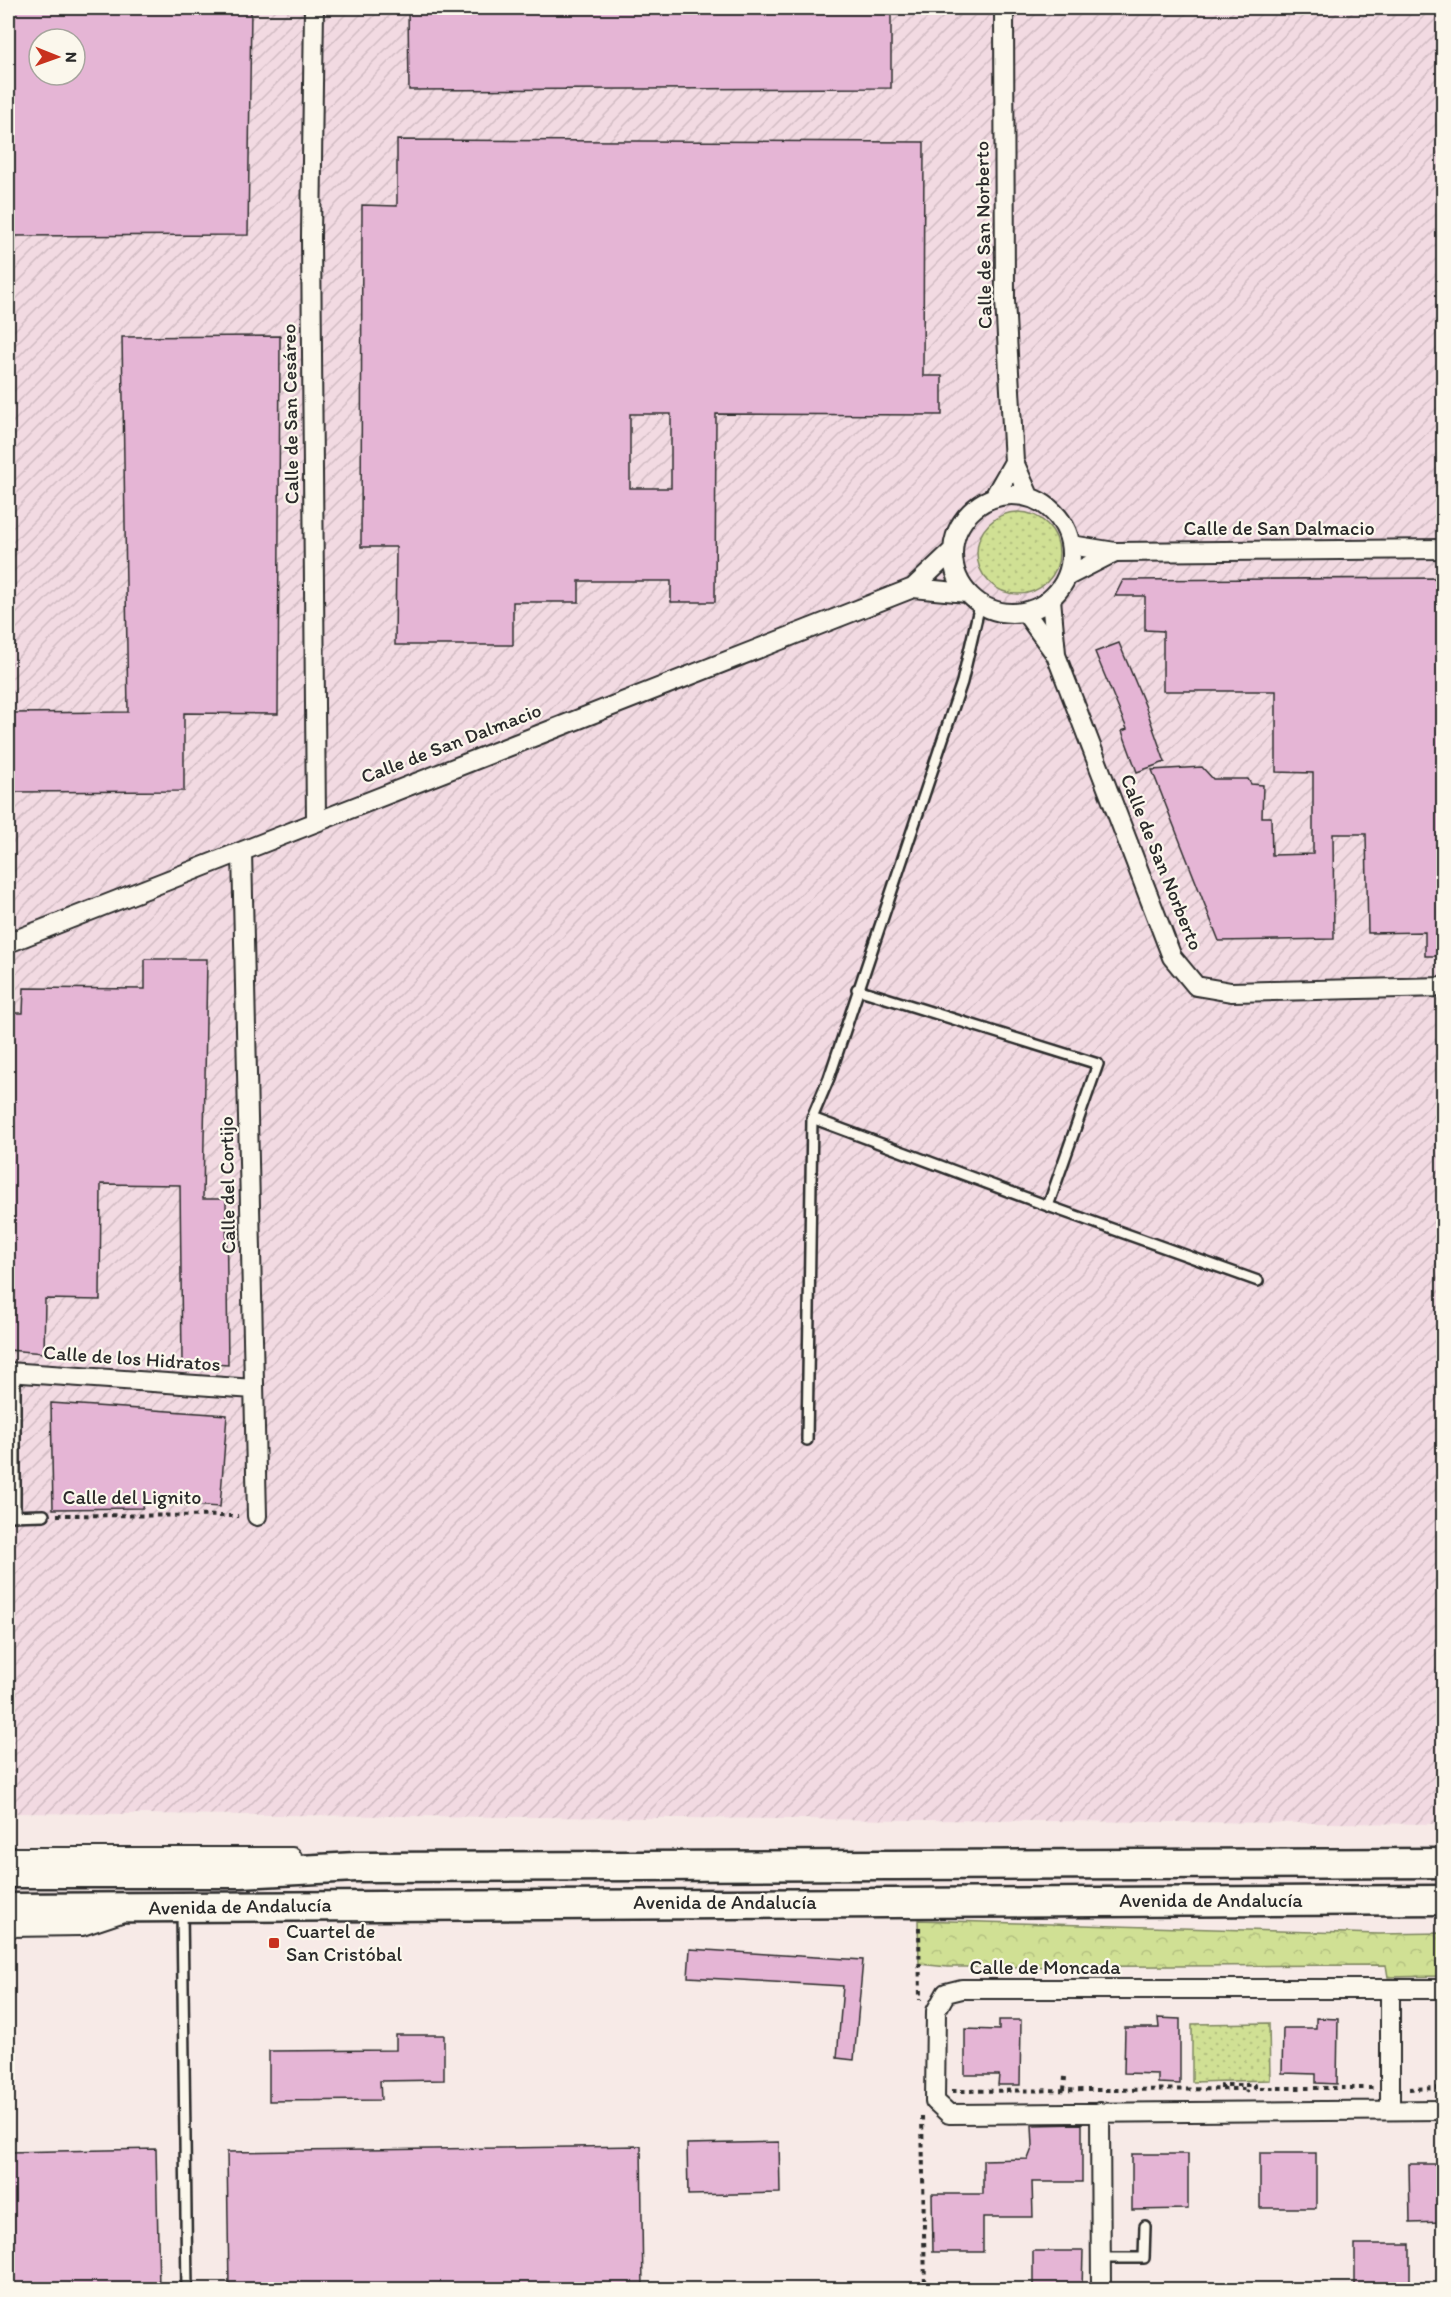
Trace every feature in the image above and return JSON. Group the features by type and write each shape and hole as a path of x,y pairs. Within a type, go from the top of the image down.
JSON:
{"main road":[{"name":"Avenida de Andalucía","path":"8,1873 241,1873 356,1867 1443,1863"},
{"name":"Avenida de Andalucía","path":"8,1908 1443,1900"}],"street":[{"name":"Calle de San Cesáreo","path":"314,8 311,237 316,820"},
{"name":"Calle de San Norberto","path":"1004,8 1005,300 1014,462 1029,496"},
{"path":"994,497 1014,462"},
{"path":"1029,496 1049,507 1064,524 1071,545 1068,576 1051,599 1025,612 1002,612 974,598 956,573 953,550 959,527 974,508 994,497 1029,496"},
{"name":"Calle de San Dalmacio","path":"1071,545 1115,552 1443,549"},
{"name":"Calle de San Dalmacio","path":"8,943 242,852 316,820 913,588 953,550"},
{"name":"Calle de San Dalmacio","path":"1068,576 1115,552"},
{"name":"Calle de San Dalmacio","path":"913,588 974,598"},
{"name":"Calle de San Norberto","path":"1051,599 1056,655"},
{"name":"Calle de San Norberto","path":"1025,612 1056,655 1173,957 1196,986 1231,992 1443,987"},
{"name":"Calle del Cortijo","path":"242,852 257,1516"},
{"name":"Calle de los Hidratos","path":"11,1372 254,1389"},
{"name":"Avenida de Andalucía","path":"8,1857 306,1857 356,1867"},
{"path":"8,1927 82,1926 139,1907"},
{"name":"Calle de Moncada","path":"936,2091 936,2011 946,1993 962,1989 1443,1989"},
{"path":"1390,1990 1390,2110"},
{"path":"936,2091 935,2101 950,2114 1443,2110"},
{"path":"1100,2112 1101,2289"}],"lane":[{"path":"807,1440 812,1118 828,1078 962,682 974,598"},
{"path":"857,989 1098,1064 1048,1206"},
{"path":"812,1118 1258,1281"},
{"path":"11,1372 11,1516"},
{"name":"Calle del Lignito","path":"11,1516 44,1515"},
{"path":"182,1906 187,2289"},
{"path":"1100,2258 1144,2258 1145,2226"}],"path":[{"name":"Calle del Lignito","path":"44,1515 257,1516"},
{"path":"1065,2077 1065,2090"},
{"path":"1222,2089 1222,2085 1255,2085 1255,2088 1379,2088"},
{"path":"1408,2089 1443,2088"},
{"path":"936,2091 1248,2089 1248,2093 1234,2093"}],"shaded area":[{"path":"8,8 1443,8 1443,1824 8,1813"}],"green space":[{"path":"1010,512 1026,512 1041,519 1052,530 1059,545 1056,569 1047,582 1026,594 1010,594 995,587 984,576 977,561 977,545 984,530 995,519"},
{"path":"918,1920 1379,1934 1442,1933 1443,1976 1388,1977 1386,1965 948,1967 919,1964"},
{"path":"1269,2023 1270,2080 1192,2082 1192,2024"}],"building":[{"path":"8,8 251,8 248,235 8,236"},
{"path":"408,8 891,8 891,88 409,90"},
{"path":"397,140 924,142 923,376 942,376 942,415 716,414 715,602 671,602 671,581 579,581 579,602 513,602 513,645 395,645 396,547 361,547 362,205 397,206","holes":["630,414 671,414 671,488 630,488"]},
{"path":"280,336 278,714 184,713 184,791 8,792 8,713 128,712 122,337"},
{"path":"1443,578 1443,956 1425,956 1425,932 1368,933 1366,834 1333,834 1334,939 1219,941 1152,770 1202,767 1213,779 1248,779 1251,784 1263,785 1262,817 1271,817 1272,855 1313,854 1313,773 1276,772 1276,691 1163,691 1163,631 1145,630 1145,596 1115,596 1123,580"},
{"path":"1119,643 1145,705 1165,762 1137,772 1122,731 1127,729 1095,652"},
{"path":"145,959 207,959 203,1199 226,1199 228,1365 182,1362 180,1185 101,1184 100,1300 45,1299 44,1353 8,1350 8,1013 23,1013 24,988 145,989"},
{"path":"51,1403 227,1415 220,1507 144,1502 143,1508 53,1509"},
{"path":"690,1949 863,1960 854,2060 837,2058 843,1986 688,1977"},
{"path":"1158,2018 1180,2019 1180,2084 1158,2083 1158,2074 1124,2073 1125,2028 1159,2028"},
{"path":"1316,2018 1338,2019 1337,2084 1316,2083 1316,2074 1282,2073 1283,2028 1316,2028"},
{"path":"999,2020 1021,2020 1020,2085 998,2085 999,2075 965,2075 965,2029 999,2030"},
{"path":"396,2035 444,2035 444,2080 380,2081 381,2100 269,2101 269,2051 396,2050"},
{"path":"1082,2124 1082,2182 1032,2182 1033,2217 983,2217 983,2252 933,2252 932,2194 983,2194 983,2160 1028,2159 1033,2146 1032,2125"},
{"path":"779,2142 780,2193 688,2195 687,2144"},
{"path":"641,2146 643,2289 229,2289 227,2152"},
{"path":"156,2149 159,2289 8,2289 8,2152"},
{"path":"1260,2153 1316,2153 1316,2208 1260,2208"},
{"path":"1132,2154 1188,2154 1188,2209 1132,2210"},
{"path":"1409,2164 1443,2164 1443,2222 1410,2223"},
{"path":"1355,2244 1410,2244 1410,2289 1355,2289"},
{"path":"1033,2251 1083,2251 1082,2289 1033,2289"}],"place":[{"name":"Cuartel de San Cristóbal","path":"274,1943"}]}
